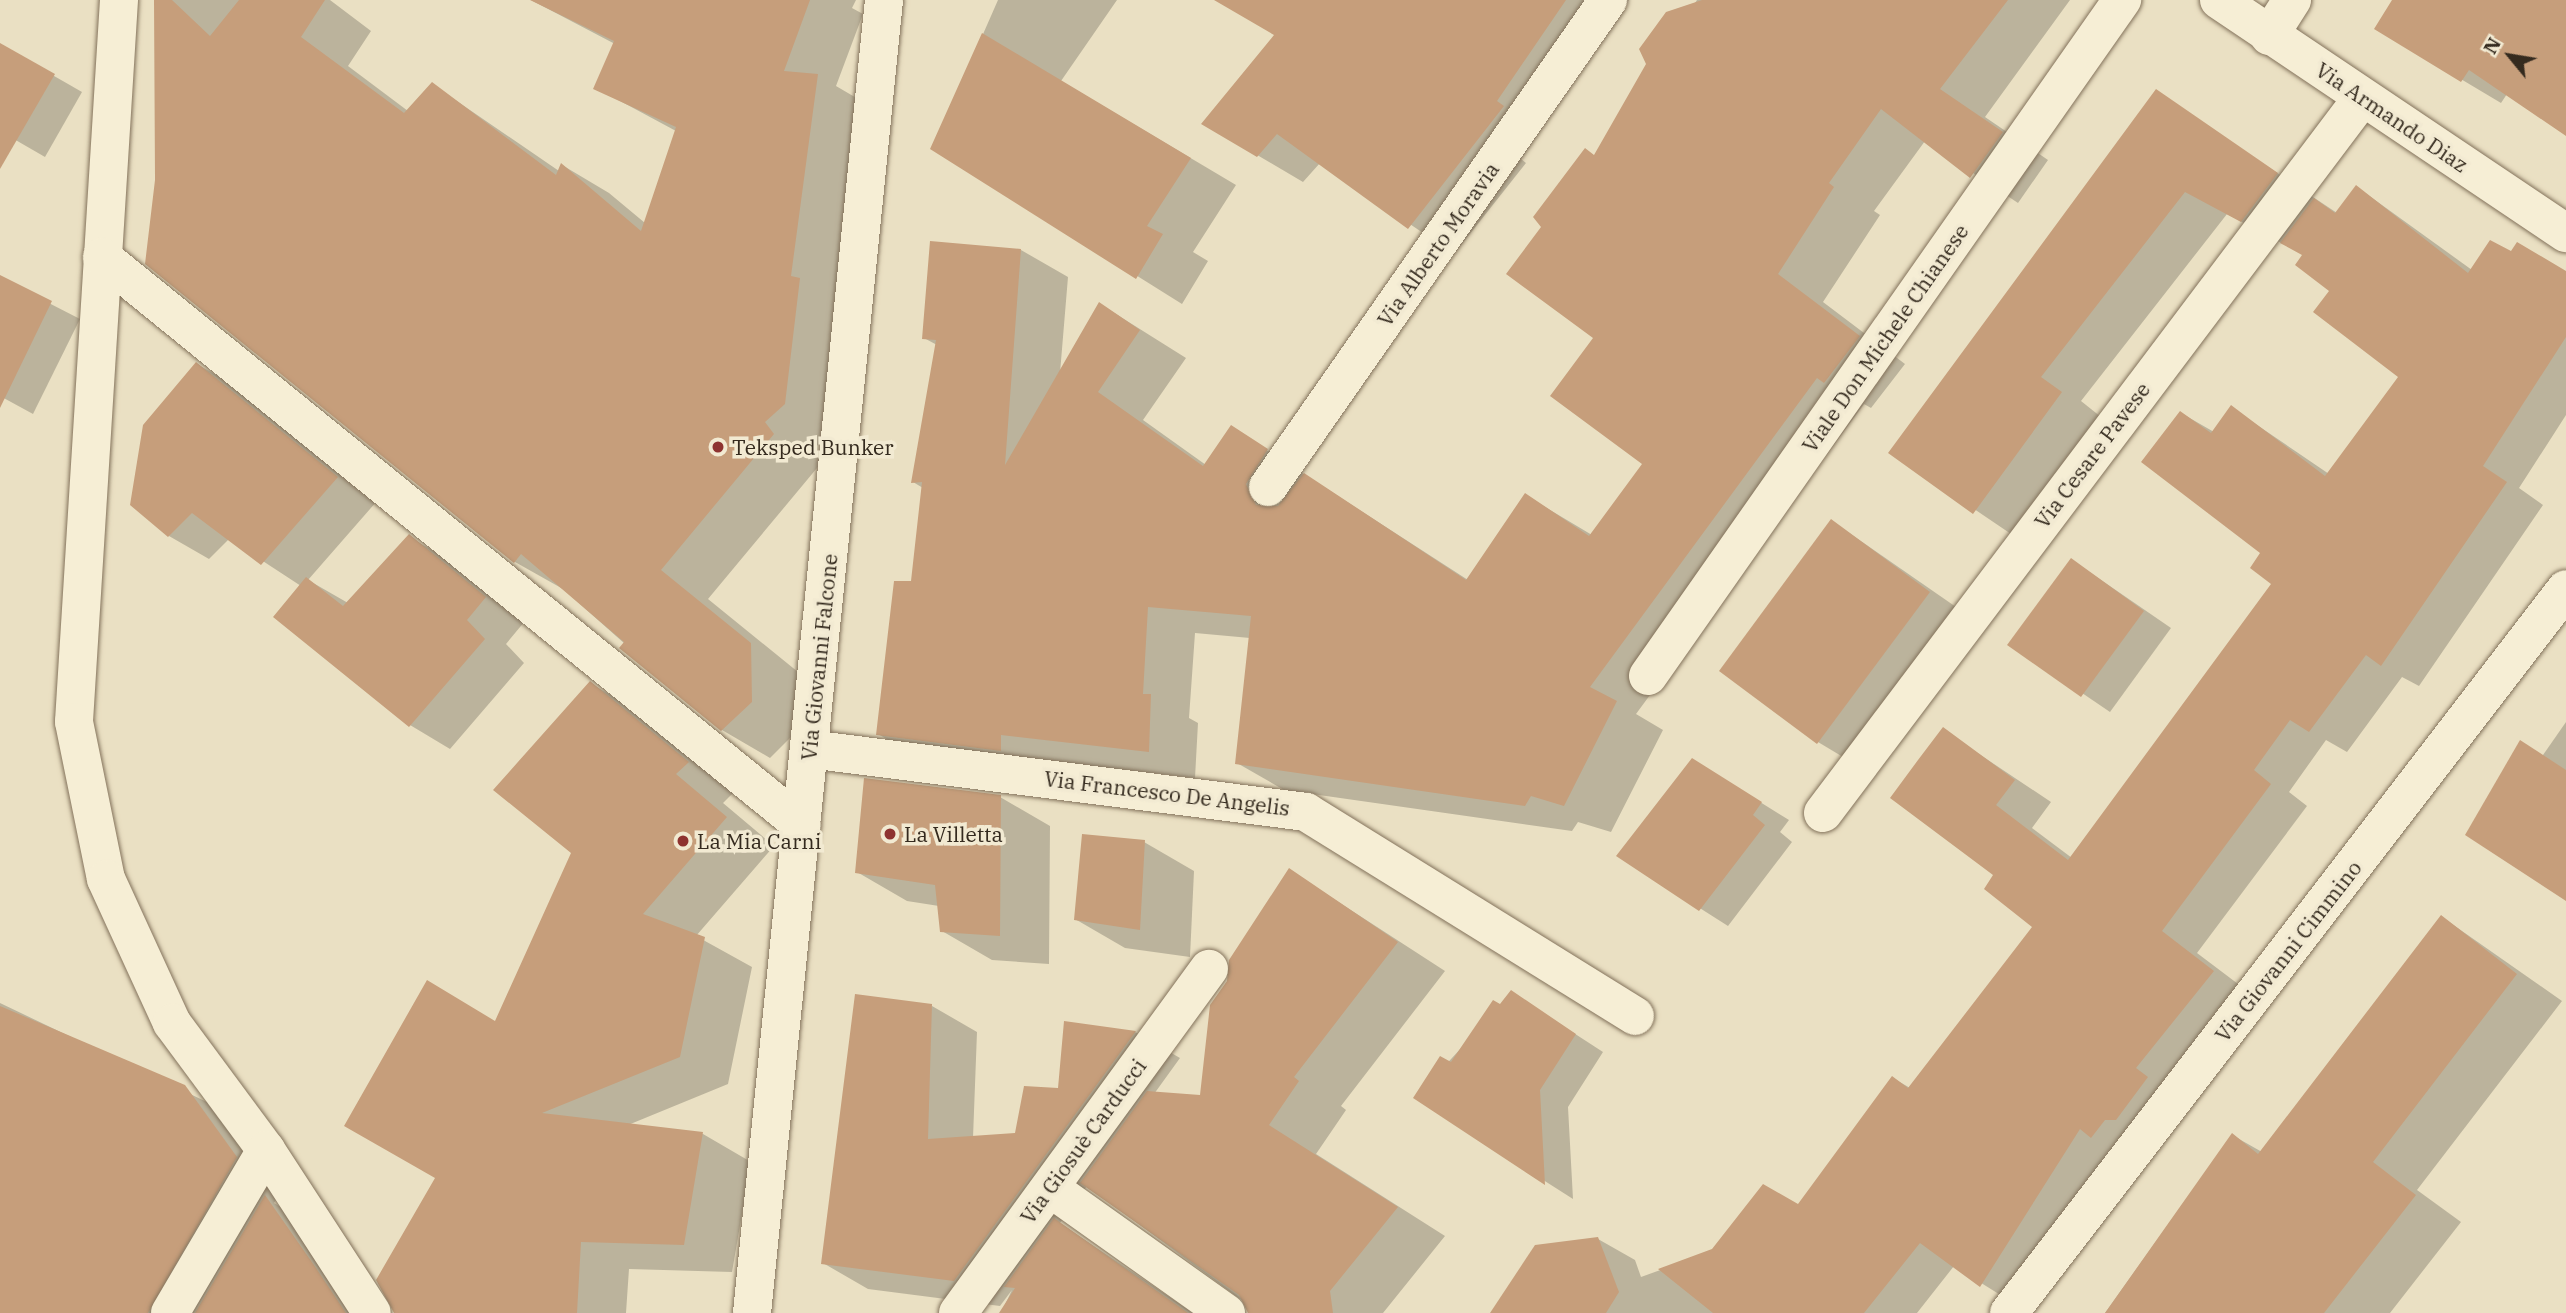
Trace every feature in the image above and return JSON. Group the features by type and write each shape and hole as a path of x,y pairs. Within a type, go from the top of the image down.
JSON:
{"street":[{"path":"119,0 74,723 106,879 172,1023 266,1150 372,1313"},
{"name":"Via Giovanni Falcone","path":"752,1313 884,0"},
{"name":"Via Alberto Moravia","path":"1268,487 1608,0"},
{"name":"Viale Don Michele Chianese","path":"1648,676 2122,0"},
{"name":"Via Armando Diaz","path":"2219,0 2566,233"},
{"path":"2269,36 2292,0"},
{"name":"Via Cesare Pavese","path":"1823,813 2362,98"},
{"path":"102,257 802,825"},
{"name":"Via Giovanni Cimmino","path":"2009,1313 2566,589"},
{"name":"Via Francesco De Angelis","path":"809,749 1306,812 1634,1016"},
{"name":"Via Giosuè Carducci","path":"958,1313 1209,969"},
{"path":"170,1313 266,1150"},
{"path":"1050,1188 1226,1313"}],"building":[{"path":"154,0 172,0 210,36 239,0 325,0 301,37 404,113 432,82 556,175 561,163 641,231 676,127 593,89 614,41 530,0 810,0 784,71 818,74 791,276 800,278 785,404 765,422 774,434 661,570 751,643 752,702 721,731 619,648 624,642 521,554 514,563 145,264 155,180"},
{"path":"1214,0 1566,0 1497,101 1504,106 1408,229 1277,134 1257,157 1201,124 1274,35"},
{"path":"1702,0 2008,0 1940,89 2003,132 1970,178 1881,109 1829,183 1834,187 1778,274 1860,336 1824,383 1817,378 1590,687 1617,701 1564,806 1531,796 1525,806 1235,764 1251,616 1148,607 1143,694 1151,694 1149,752 1001,735 1001,751 876,735 894,581 911,581 922,482 911,483 936,340 922,339 930,241 1021,249 1005,465 1099,302 1140,330 1098,392 1203,466 1231,425 1268,449 1246,484 1256,505 1278,506 1304,473 1466,580 1525,493 1589,536 1642,464 1550,396 1593,338 1506,274 1541,227 1533,217 1585,148 1594,155 1646,64 1639,49 1666,12"},
{"path":"2392,0 2566,0 2566,136 2469,70 2461,82 2374,29"},
{"path":"982,33 1191,158 1147,226 1163,234 1136,279 930,149"},
{"path":"0,43 55,74 0,169"},
{"path":"2156,89 2278,173 2241,222 2185,192 2041,377 2062,392 1973,514 1888,453"},
{"path":"2356,185 2468,273 2490,240 2511,251 2517,242 2566,271 2566,337 2483,466 2507,482 2381,666 2366,655 2309,732 2290,720 2254,770 2271,784 2162,931 2214,971 2136,1068 2148,1077 2116,1120 2105,1120 2091,1138 2080,1129 1980,1287 1920,1243 1864,1313 1713,1313 1658,1269 1712,1249 1763,1184 1798,1204 1892,1076 1908,1088 2032,927 1984,889 1993,875 1890,798 1943,727 2015,780 1996,805 2068,860 2271,584 2250,568 2260,553 2141,462 2180,411 2211,433 2231,405 2325,476 2398,377 2313,312 2329,291 2295,265 2302,255 2280,243 2314,198 2335,213"},
{"path":"0,275 52,301 0,408"},
{"path":"196,362 338,477 261,565 192,513 168,537 130,505 143,425"},
{"path":"1831,519 1930,592 1817,744 1719,671"},
{"path":"409,534 486,597 467,620 485,639 409,727 273,617 306,577 343,606"},
{"path":"2071,558 2144,611 2081,697 2007,645"},
{"path":"590,681 689,762 676,774 727,817 643,914 705,937 680,1057 542,1113 703,1132 684,1245 581,1242 577,1313 394,1313 376,1280 435,1178 344,1126 427,980 495,1021 571,853 493,790"},
{"path":"2520,740 2566,770 2566,901 2465,835"},
{"path":"1692,758 1762,802 1753,815 1765,825 1699,911 1616,856"},
{"path":"864,778 1001,795 1000,936 940,932 935,885 855,873"},
{"path":"1082,834 1145,840 1140,930 1074,920"},
{"path":"1289,868 1398,942 1294,1077 1299,1081 1269,1125 1398,1207 1330,1291 1333,1313 1248,1313 1239,1295 1080,1183 1147,1091 1200,1095 1210,1005 1227,981 1229,960"},
{"path":"2441,915 2517,974 2373,1162 2416,1195 2324,1313 2105,1313 2232,1133 2258,1154"},
{"path":"1511,990 1576,1034 1540,1090 1545,1185 1413,1098 1440,1056 1451,1062 1493,1000 1500,1004"},
{"path":"855,994 932,1004 928,1139 1015,1133 1024,1086 1058,1088 1064,1021 1136,1031 954,1281 821,1264"},
{"path":"0,1006 185,1085 237,1157 148,1313 0,1313"},
{"path":"265,1195 316,1268 346,1313 195,1313"},
{"path":"1054,1218 1188,1313 999,1313 1015,1288 1004,1287"},
{"path":"1598,1237 1619,1292 1606,1313 1490,1313 1535,1245"}],"place":[{"name":"Teksped Bunker","path":"718,447"},
{"name":"La Villetta","path":"890,834"},
{"name":"La Mia Carni","path":"683,841"}]}
